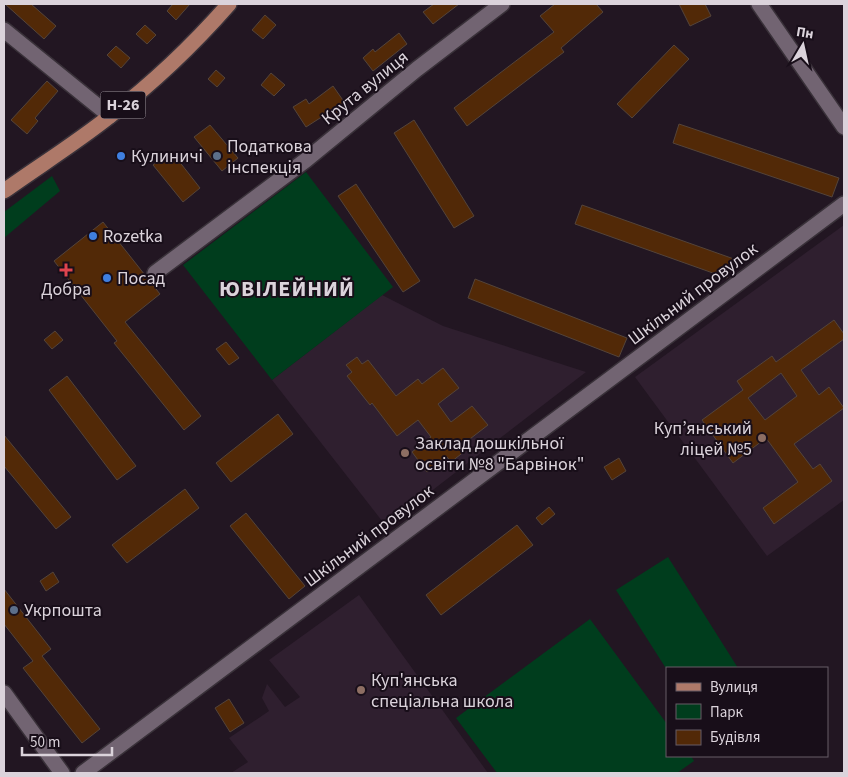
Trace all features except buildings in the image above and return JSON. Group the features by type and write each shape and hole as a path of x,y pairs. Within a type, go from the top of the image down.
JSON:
{"main road":[{"name":"Н-26","path":"4,190 110,116 156,78 201,36 229,4"}],"street":[{"name":"Крута вулиця","path":"155,273 306,160 417,69 502,4"},
{"path":"759,4 844,127"},
{"path":"4,30 110,116"},
{"name":"Шкільний провулок","path":"83,773 844,204"},
{"path":"4,693 62,773"}],"shaded area":[{"name":"Куп’янський ліцей №5","path":"844,225 844,500 767,556 635,377"},
{"name":"Заклад дошкільної освіти №8 \"Барвінок\"","path":"382,295 443,326 586,372 386,526 272,380"},
{"name":"Куп'янська спеціальна школа","path":"359,595 488,773 231,773 248,762 229,738 269,711 262,698 267,684 285,707 300,697 269,660"}],"green space":[{"path":"306,172 393,287 272,380 183,265"},
{"path":"52,176 60,191 4,238 4,212"},
{"path":"668,557 737,667 666,668 616,590"},
{"path":"590,619 666,723 666,757 692,757 694,761 677,773 497,773 456,718"}],"place":[{"name":"Кулиничі","path":"121,156"},
{"name":"Податкова інспекція","path":"217,156"},
{"name":"Rozetka","path":"93,236"},
{"name":"Добра","path":"66,270"},
{"name":"Посад","path":"107,278"},
{"name":"Куп’янський ліцей №5","path":"762,438"},
{"name":"Заклад дошкільної освіти №8 \"Барвінок\"","path":"405,453"},
{"name":"Укрпошта","path":"14,610"},
{"name":"Куп'янська спеціальна школа","path":"361,690"}],"district":[{"name":"ЮВІЛЕЙНИЙ","path":"287,289"}]}
